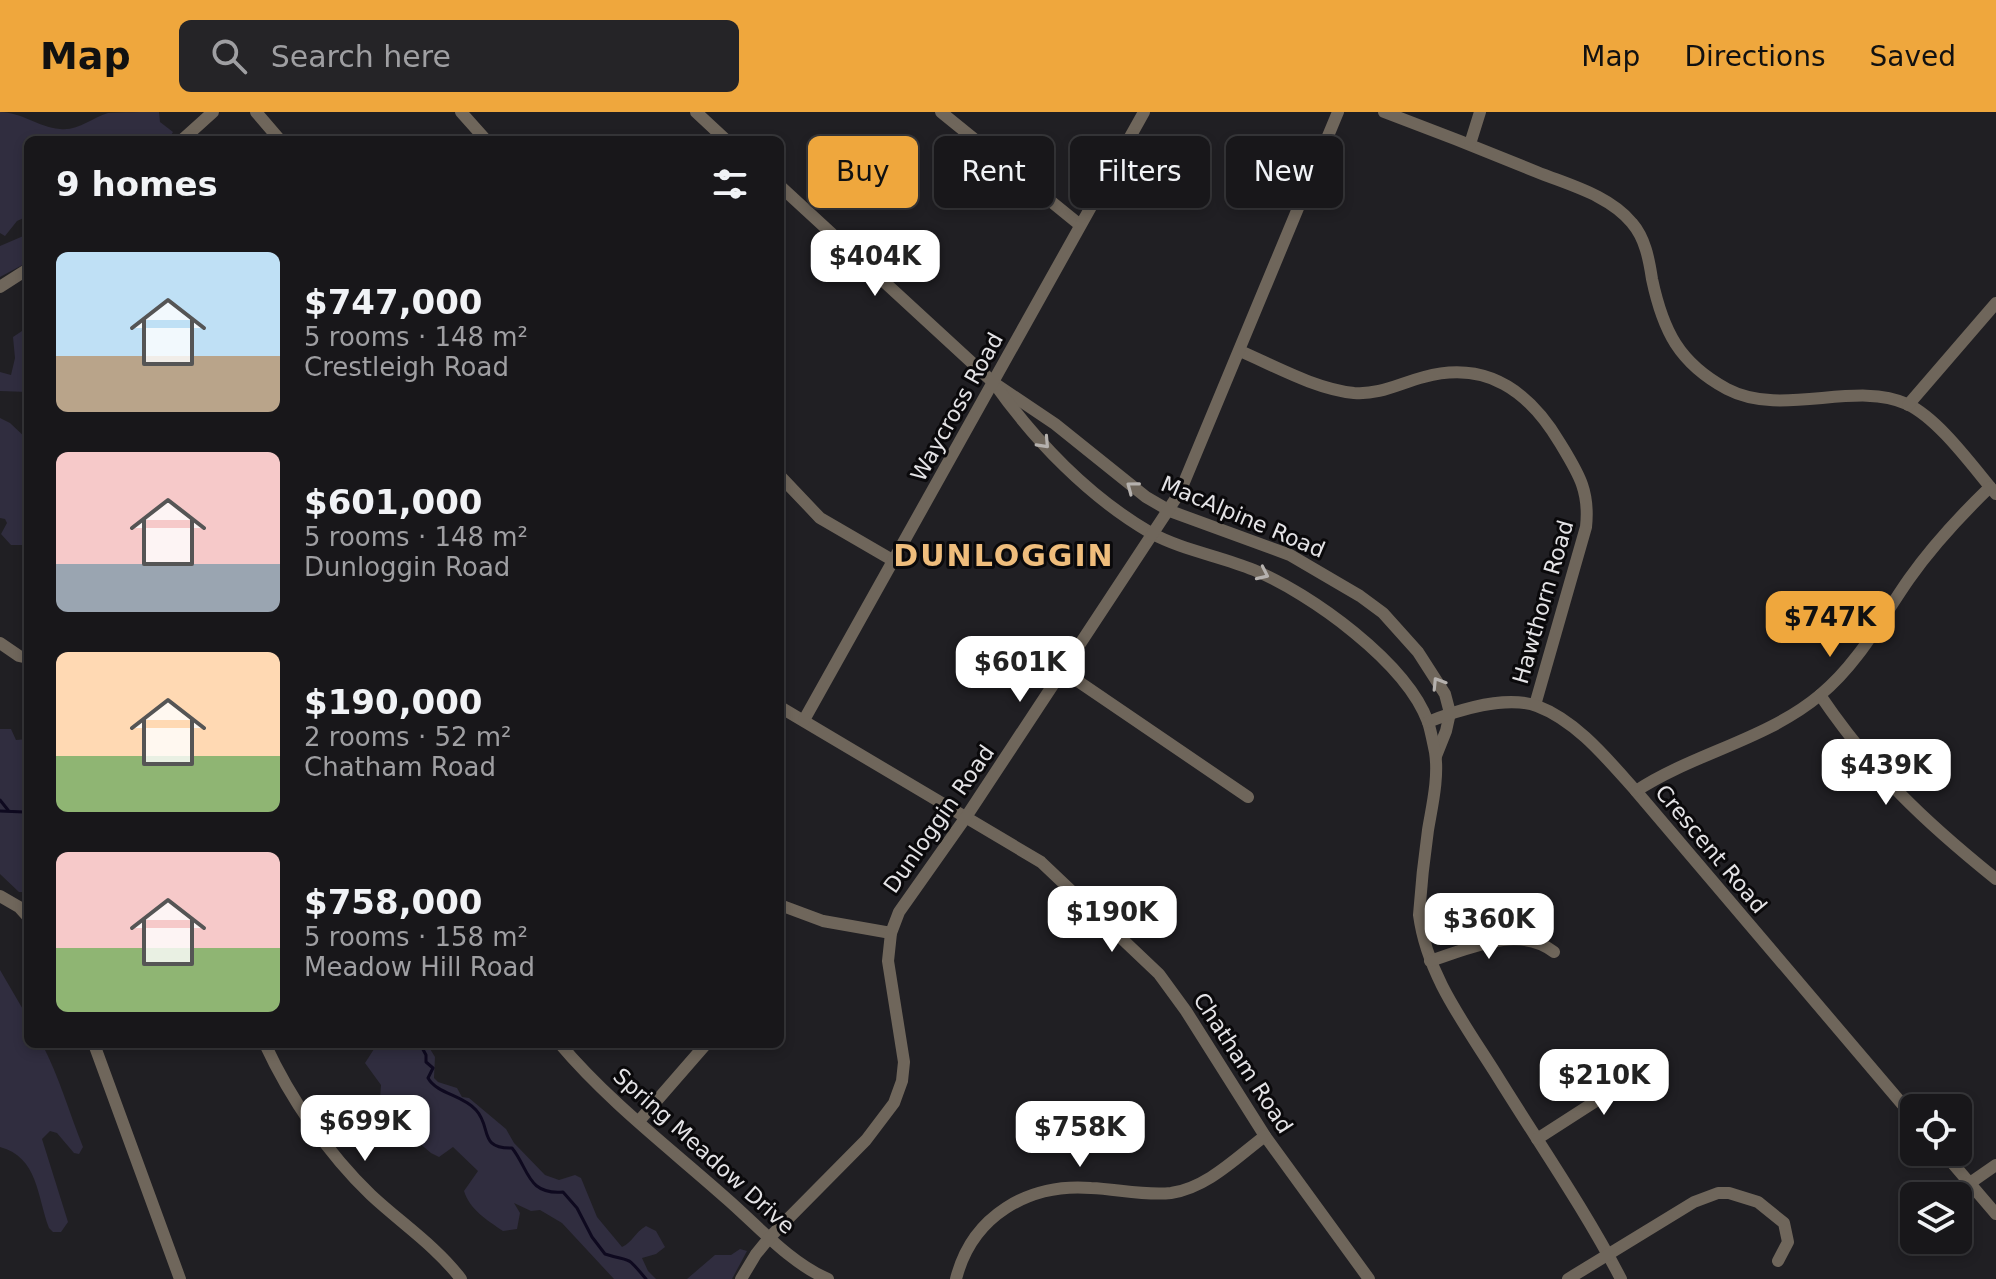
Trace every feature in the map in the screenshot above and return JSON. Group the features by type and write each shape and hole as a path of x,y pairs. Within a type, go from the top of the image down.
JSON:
{"street":[{"path":"186,136 213,112"},
{"path":"256,112 277,136"},
{"path":"461,112 482,136"},
{"path":"696,112 722,136"},
{"path":"941,112 1080,225"},
{"name":"Waycross Road","path":"804,720 1144,112"},
{"name":"Dunloggin Road","path":"741,1279 770,1237 866,1140 894,1103 902,1081 904,1062 888,961 891,933 905,901 966,817 1170,511 1240,351 1338,112"},
{"path":"1384,112 1583,190 1623,213 1646,248 1657,302 1671,340 1697,370 1717,383 1733,392 1773,400 1873,397 1908,405 1935,426 1993,491 1943,535 1907,582 1865,648 1820,695 1765,730 1676,767 1636,791"},
{"path":"1470,144 1480,112"},
{"name":"MacAlpine Road","path":"784,190 994,383 1055,424 1122,479 1170,511 1285,552 1360,596 1383,613 1419,654 1445,694 1450,713 1436,756 1419,915 1422,938 1450,1001 1621,1279"},
{"path":"0,287 24,272"},
{"path":"1908,405 1996,303"},
{"name":"Hawthorn Road","path":"1240,351 1311,381 1350,392 1387,390 1439,374 1459,372 1479,375 1519,392 1539,411 1579,476 1586,492 1588,508 1586,527 1535,705"},
{"name":"MacAlpine Road","path":"994,383 1014,412 1069,471 1130,520 1154,534 1252,569 1285,586 1381,655 1408,689 1428,722 1436,756"},
{"path":"784,480 820,518 894,561"},
{"path":"0,643 24,657"},
{"path":"1063,671 1248,797"},
{"path":"1820,695 1866,759 1894,789 1941,835 1996,879"},
{"name":"Crescent Road","path":"1428,722 1450,713 1491,704 1535,705 1573,728 1636,791 1900,1102"},
{"name":"Chatham Road","path":"784,709 1049,869 1159,974 1265,1136 1369,1279"},
{"path":"0,896 24,913"},
{"path":"784,906 823,921 891,933"},
{"path":"1430,961 1505,939 1522,938 1554,952"},
{"path":"95,1048 180,1279"},
{"path":"267,1048 281,1075 345,1167 369,1193 438,1253 461,1279"},
{"name":"Spring Meadow Drive","path":"564,1048 639,1121 770,1237 803,1265 828,1279"},
{"path":"639,1121 703,1048"},
{"path":"1537,1139 1652,1065"},
{"path":"956,1279 963,1259 982,1229 1010,1204 1027,1195 1085,1187 1172,1193 1201,1182 1265,1136"},
{"path":"1971,1182 1996,1165"},
{"path":"1955,1166 1969,1182"},
{"path":"1972,1185 1996,1214"},
{"path":"1568,1279 1707,1195 1729,1193 1758,1202 1784,1223 1788,1242 1778,1261"}],"shaded area":[{"path":"0,112 15,114 52,128 67,129 108,113 159,112 160,122 173,132 170,136 24,136 24,218 17,221 5,236 0,233"},
{"path":"24,236 24,264 0,277 0,246"},
{"path":"24,330 24,392 0,391 0,372 11,375 15,358 13,337"},
{"path":"0,418 24,436 24,548 22,545 11,545 1,534 7,523 0,518"},
{"path":"0,729 11,729 16,740 24,739 24,892 19,892 0,874"},
{"path":"0,970 24,1011 24,1048 44,1048 83,1147 79,1154 74,1153 57,1133 50,1131 42,1139 68,1222 61,1232 53,1232 49,1228 34,1179 22,1159 0,1147"},
{"path":"429,1048 435,1057 434,1078 457,1088 462,1097 469,1098 506,1129 514,1143 545,1175 559,1180 575,1175 581,1178 597,1217 622,1247 646,1226 656,1231 665,1247 656,1254 642,1258 656,1279 614,1279 562,1223 540,1210 531,1211 514,1203 520,1213 517,1229 503,1231 480,1214 470,1204 464,1191 478,1171 453,1147 439,1157 431,1153 386,1115 380,1099 381,1085 365,1063 374,1049"},
{"path":"740,1249 747,1251 732,1279 687,1279 715,1255 731,1255"}],"waterway":[{"path":"0,800 8,810"},
{"path":"0,811 24,812"},
{"path":"422,1048 426,1062 433,1068 428,1078 432,1083 471,1105 481,1117 487,1136 494,1145 512,1148 536,1185 551,1192 563,1192 577,1208 605,1254 628,1260 646,1279"}],"district":[{"name":"DUNLOGGIN","path":"1004,555"}]}
